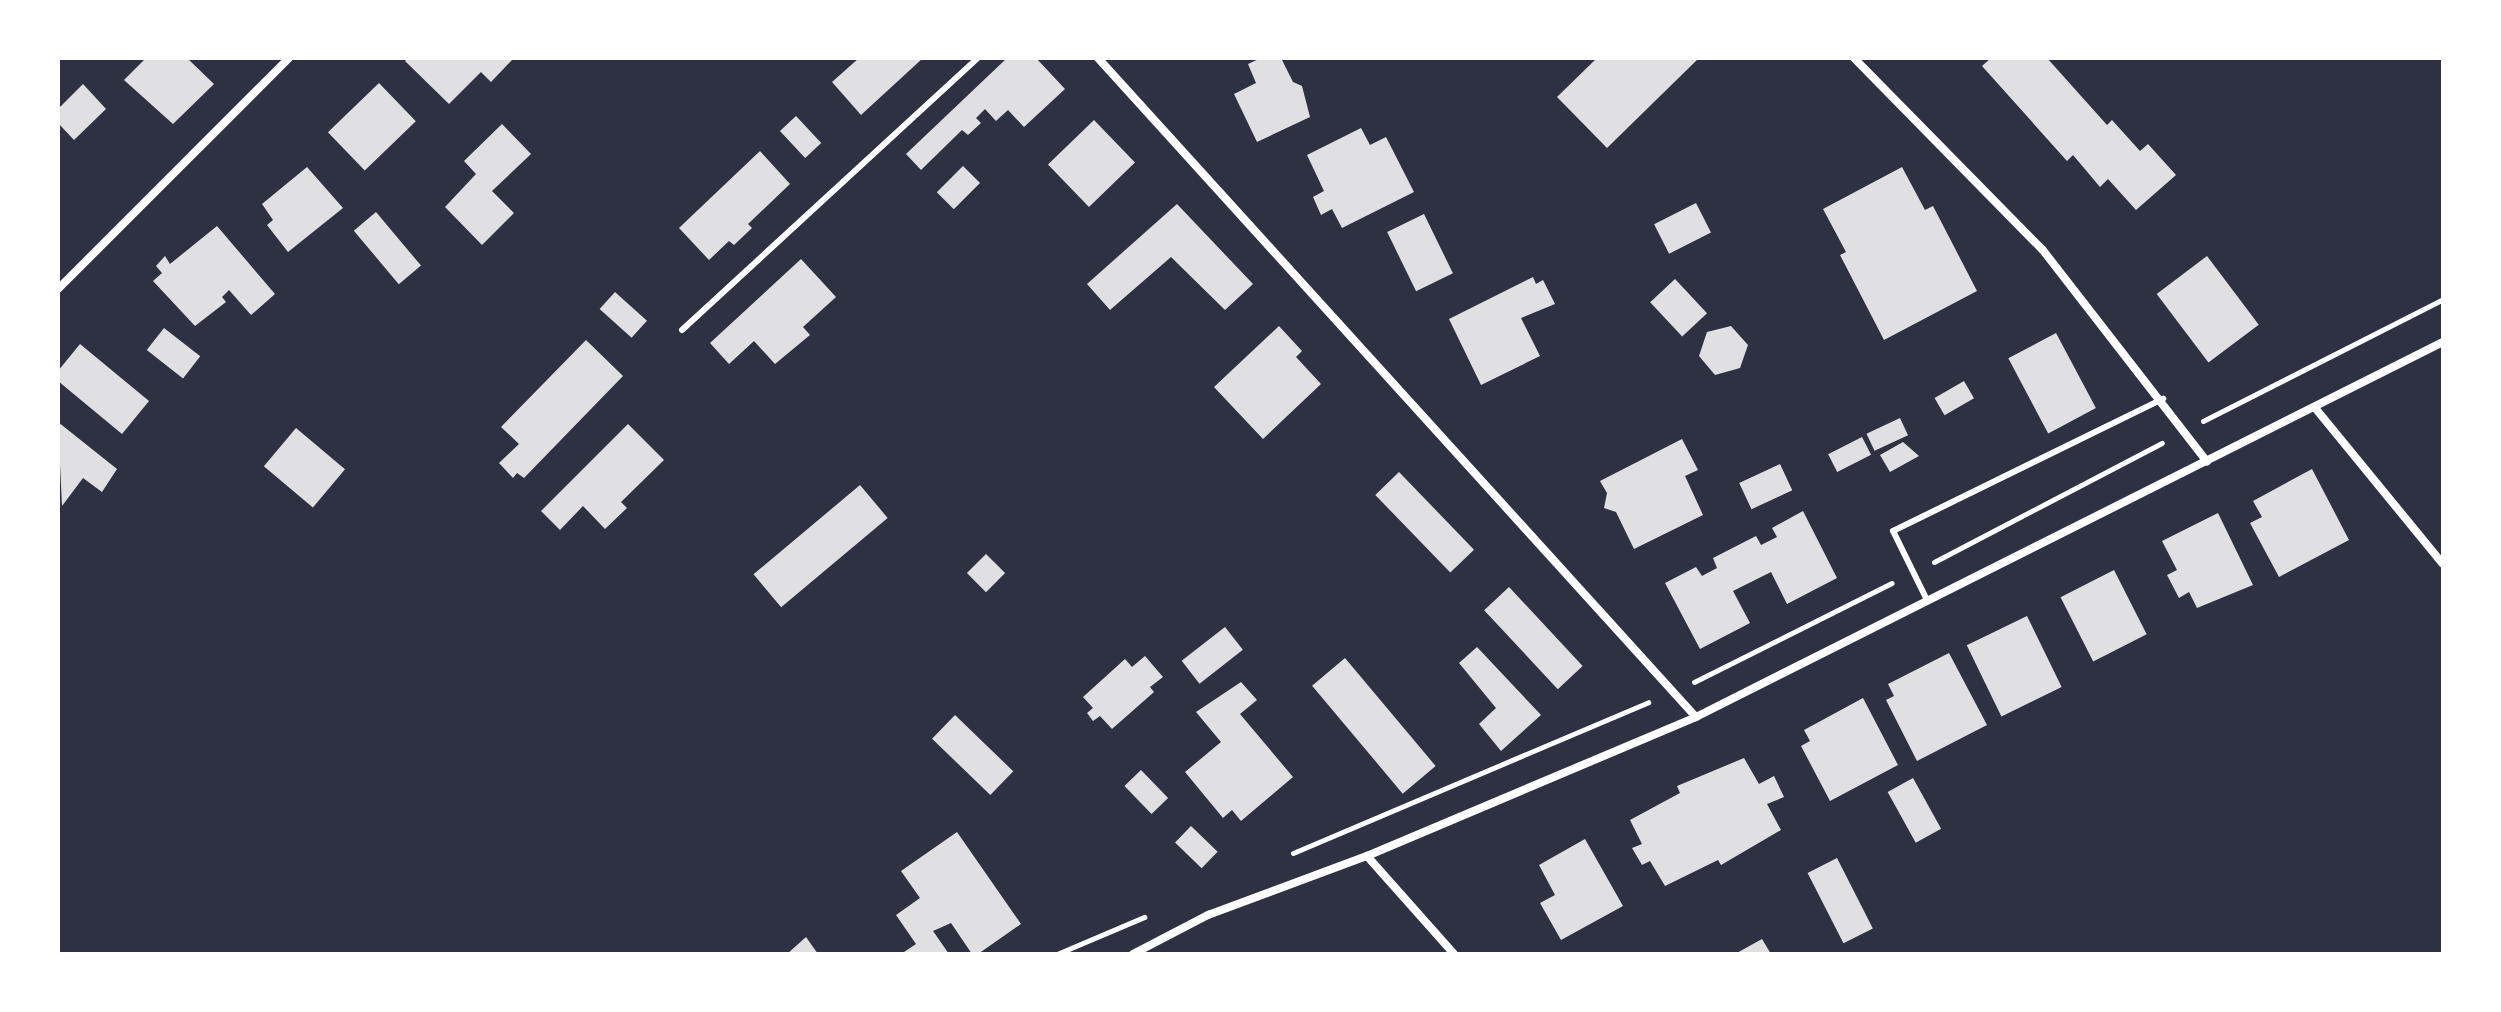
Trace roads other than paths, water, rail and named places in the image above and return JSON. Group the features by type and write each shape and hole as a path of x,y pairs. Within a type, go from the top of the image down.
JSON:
{"street":[{"path":"58,289 289,58"},
{"path":"1098,58 1696,717"},
{"path":"1854,58 2042,249 2163,399 2207,462"},
{"path":"1133,954 1208,915 1367,856 1696,717 2316,409 2443,342"},
{"path":"2316,409 2443,564"},
{"path":"1367,856 1454,954"}],"lane":[{"path":"682,330 978,58"},
{"path":"1927,600 1893,531 2163,399"}]}
